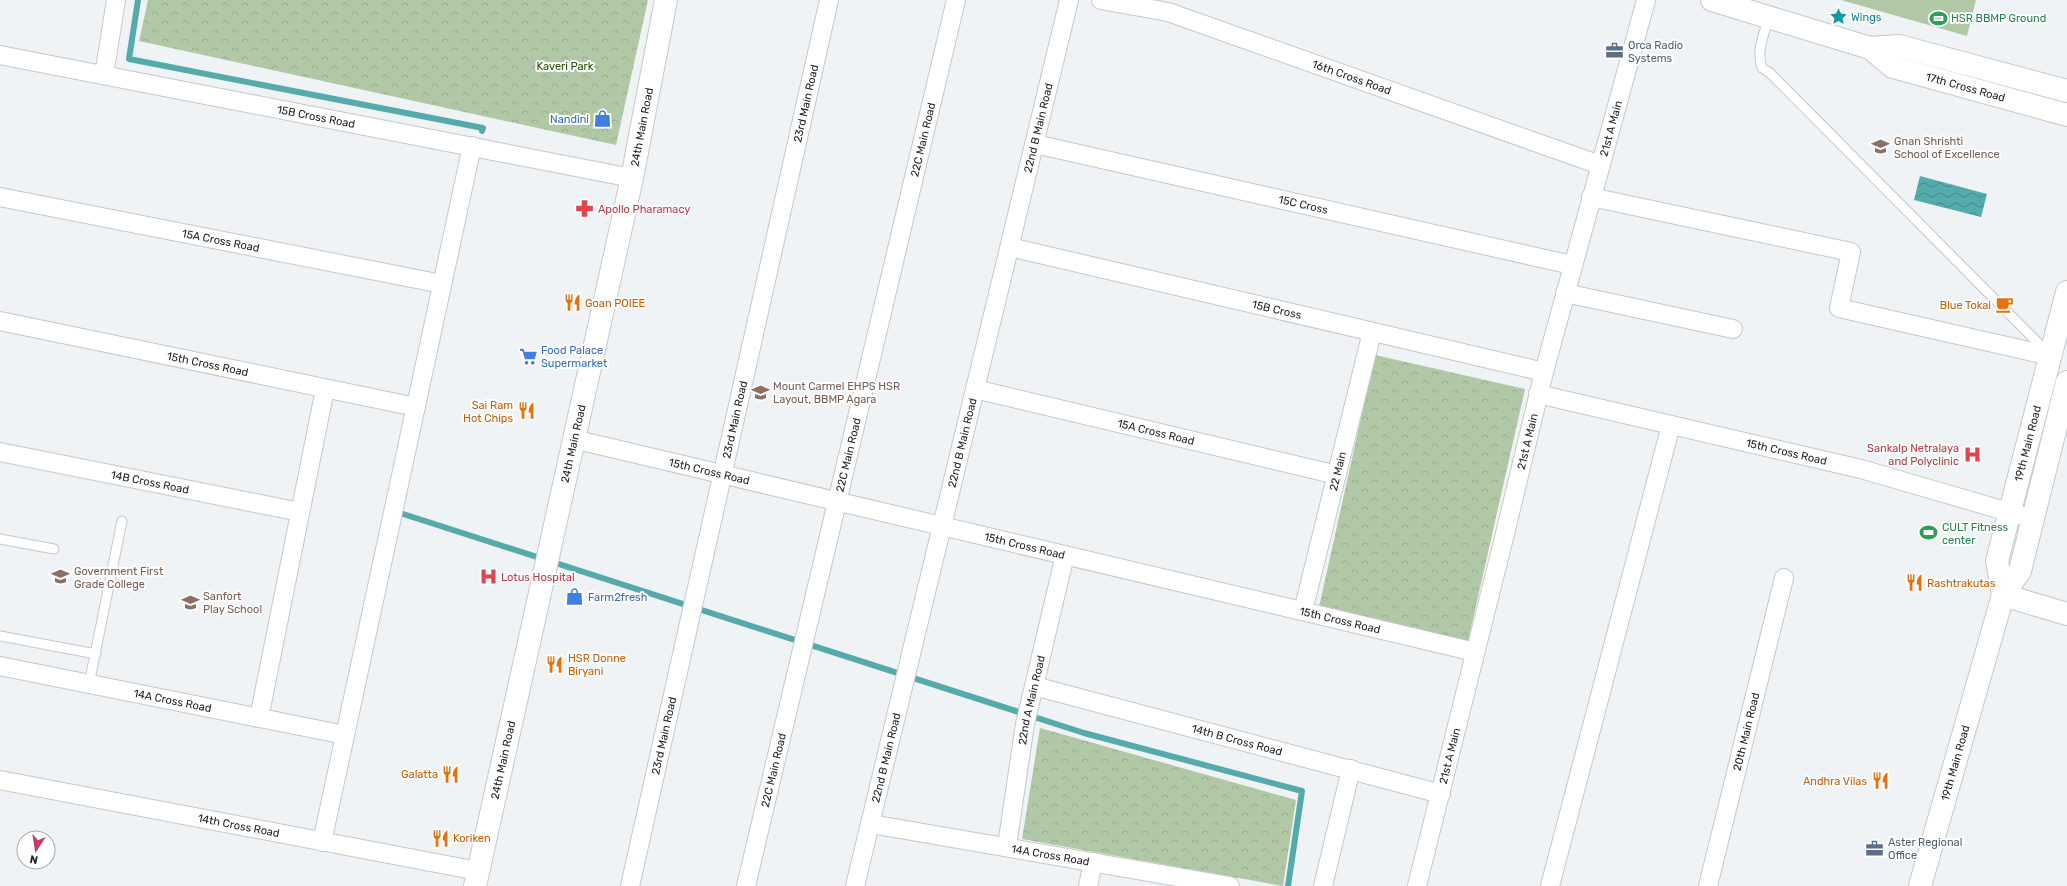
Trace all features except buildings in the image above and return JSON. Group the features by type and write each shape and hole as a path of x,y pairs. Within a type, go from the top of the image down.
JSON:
{"main road":[{"name":"24th Main Road","path":"477,879 573,439 632,178 666,0"},
{"name":"17th Cross Road","path":"1712,0 1870,48 1899,46 2067,91"},
{"name":"17th Cross Road","path":"1870,48 1893,67 2067,115"},
{"name":"19th Main Road","path":"2003,594 1996,561 2067,292"},
{"name":"19th Main Road","path":"1920,886 2003,594 2020,571 2067,382"},
{"path":"2003,594 2067,614"}],"street":[{"path":"104,75 116,0"},
{"name":"23rd Main Road","path":"635,885 722,474 829,0"},
{"name":"22C Main Road","path":"746,886 956,0"},
{"name":"22nd B Main Road","path":"856,886 1070,0"},
{"name":"16th Cross Road","path":"1101,0 1168,12 1600,165"},
{"name":"21st A Main","path":"1417,886 1441,794 1538,394 1572,265 1646,0"},
{"name":"15B Cross Road","path":"0,55 632,178"},
{"name":"15C Cross","path":"1035,144 1572,265"},
{"path":"322,842 472,146"},
{"name":"15A Cross Road","path":"0,197 442,284"},
{"path":"1591,197 1851,252 1839,308 2051,356"},
{"name":"15B Cross","path":"1010,247 1544,372"},
{"path":"1565,293 1733,329"},
{"name":"15th Cross Road","path":"0,321 416,407"},
{"name":"22 Main","path":"1303,611 1372,332"},
{"path":"259,718 325,389"},
{"name":"15A Cross Road","path":"975,390 1337,475"},
{"name":"15th Cross Road","path":"1538,394 1861,469 2033,519"},
{"path":"1550,886 1671,425"},
{"name":"15th Cross Road","path":"573,439 1475,652"},
{"name":"14B Cross Road","path":"0,452 300,512"},
{"name":"22nd A Main Road","path":"1007,846 1025,724 1065,555"},
{"name":"20th Main Road","path":"1708,886 1784,578"},
{"name":"14A Cross Road","path":"0,666 345,735"},
{"name":"14th B Cross Road","path":"1034,686 1441,794"},
{"path":"1323,886 1351,769"},
{"name":"14th Cross Road","path":"0,780 322,842 477,879"},
{"name":"14A Cross Road","path":"871,824 1007,846 1230,886"},
{"path":"1088,886 1093,862"}],"lane":[{"path":"1769,17 1760,48 1759,60 1762,68 1770,73 2051,356"},
{"path":"89,684 122,522"},
{"path":"0,539 54,549"},
{"path":"0,636 96,654"}],"green space":[{"name":"Kaveri Park","path":"148,0 648,0 616,145 139,41"},
{"name":"HSR BBMP Ground","path":"1841,0 1976,0 1967,36"},
{"path":"1375,355 1525,389 1468,641 1319,607"},
{"path":"1040,728 1296,800 1283,886 1022,839"}],"water":[{"path":"1920,176 1987,194 1981,217 1914,200"}],"waterway":[{"path":"138,0 129,59 483,128 482,131"},
{"path":"398,510 397,512 1084,733 1302,791 1288,886"}],"place":[{"name":"Wings","path":"1838,17"},
{"name":"HSR BBMP Ground","path":"1938,18"},
{"name":"Orca Radio Systems","path":"1615,51"},
{"name":"Nandini","path":"602,119"},
{"name":"Gnan Shrishti School of Excellence","path":"1881,147"},
{"name":"Apollo Pharamacy","path":"585,209"},
{"name":"Goan POIEE","path":"572,303"},
{"name":"Blue Tokai","path":"2004,305"},
{"name":"Food Palace Supermarket","path":"528,356"},
{"name":"Mount Carmel EHPS HSR Layout, BBMP Agara","path":"760,392"},
{"name":"Sai Ram Hot Chips","path":"526,411"},
{"name":"Sankalp Netralaya and Polyclinic","path":"1972,454"},
{"name":"CULT Fitness center","path":"1929,533"},
{"name":"Government First Grade College","path":"61,577"},
{"name":"Lotus Hospital","path":"488,577"},
{"name":"Rashtrakutas","path":"1914,583"},
{"name":"Farm2fresh","path":"575,597"},
{"name":"Sanfort Play School","path":"190,602"},
{"name":"HSR Donne Biryani","path":"555,664"},
{"name":"Galatta","path":"451,774"},
{"name":"Andhra Vilas","path":"1880,781"},
{"name":"Koriken","path":"440,838"},
{"name":"Aster Regional Office","path":"1875,848"}]}
